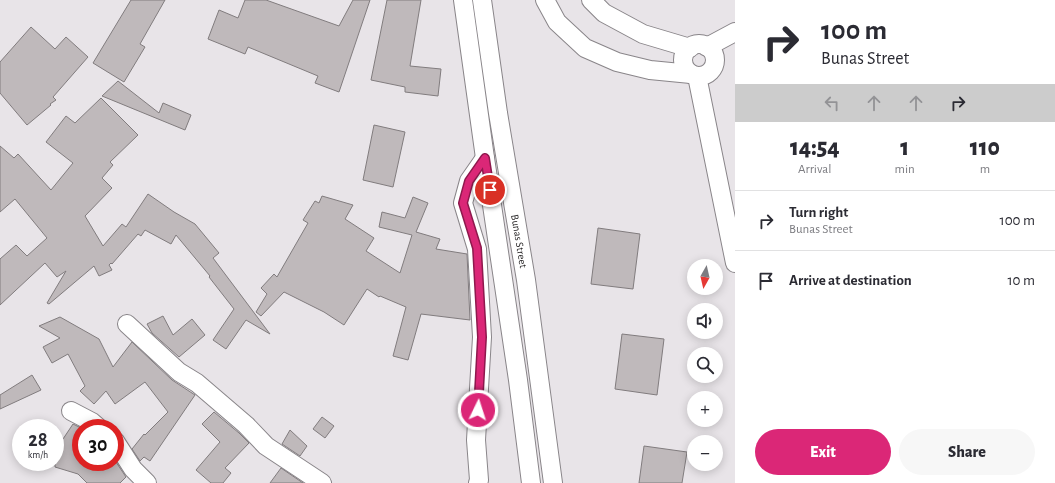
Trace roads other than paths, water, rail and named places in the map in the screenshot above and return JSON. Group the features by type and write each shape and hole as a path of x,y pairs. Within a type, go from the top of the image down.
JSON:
{"street":[{"name":"Bunas Street","path":"463,0 518,380 531,483"},
{"name":"Bunas Street","path":"482,0 498,113 526,280 553,483"},
{"path":"545,0 557,22 585,48 617,62 650,70 703,76 709,73 712,69 715,63 712,51 643,34 604,13 590,0"},
{"path":"735,32 685,52 683,58 686,70 694,75 735,263"},
{"path":"478,483 476,440 482,337 477,248 463,203 469,181 485,158"},
{"path":"127,324 179,372 197,383 246,425 266,446 322,483"},
{"path":"71,411 86,419"},
{"path":"124,454 133,468 147,483"}]}
